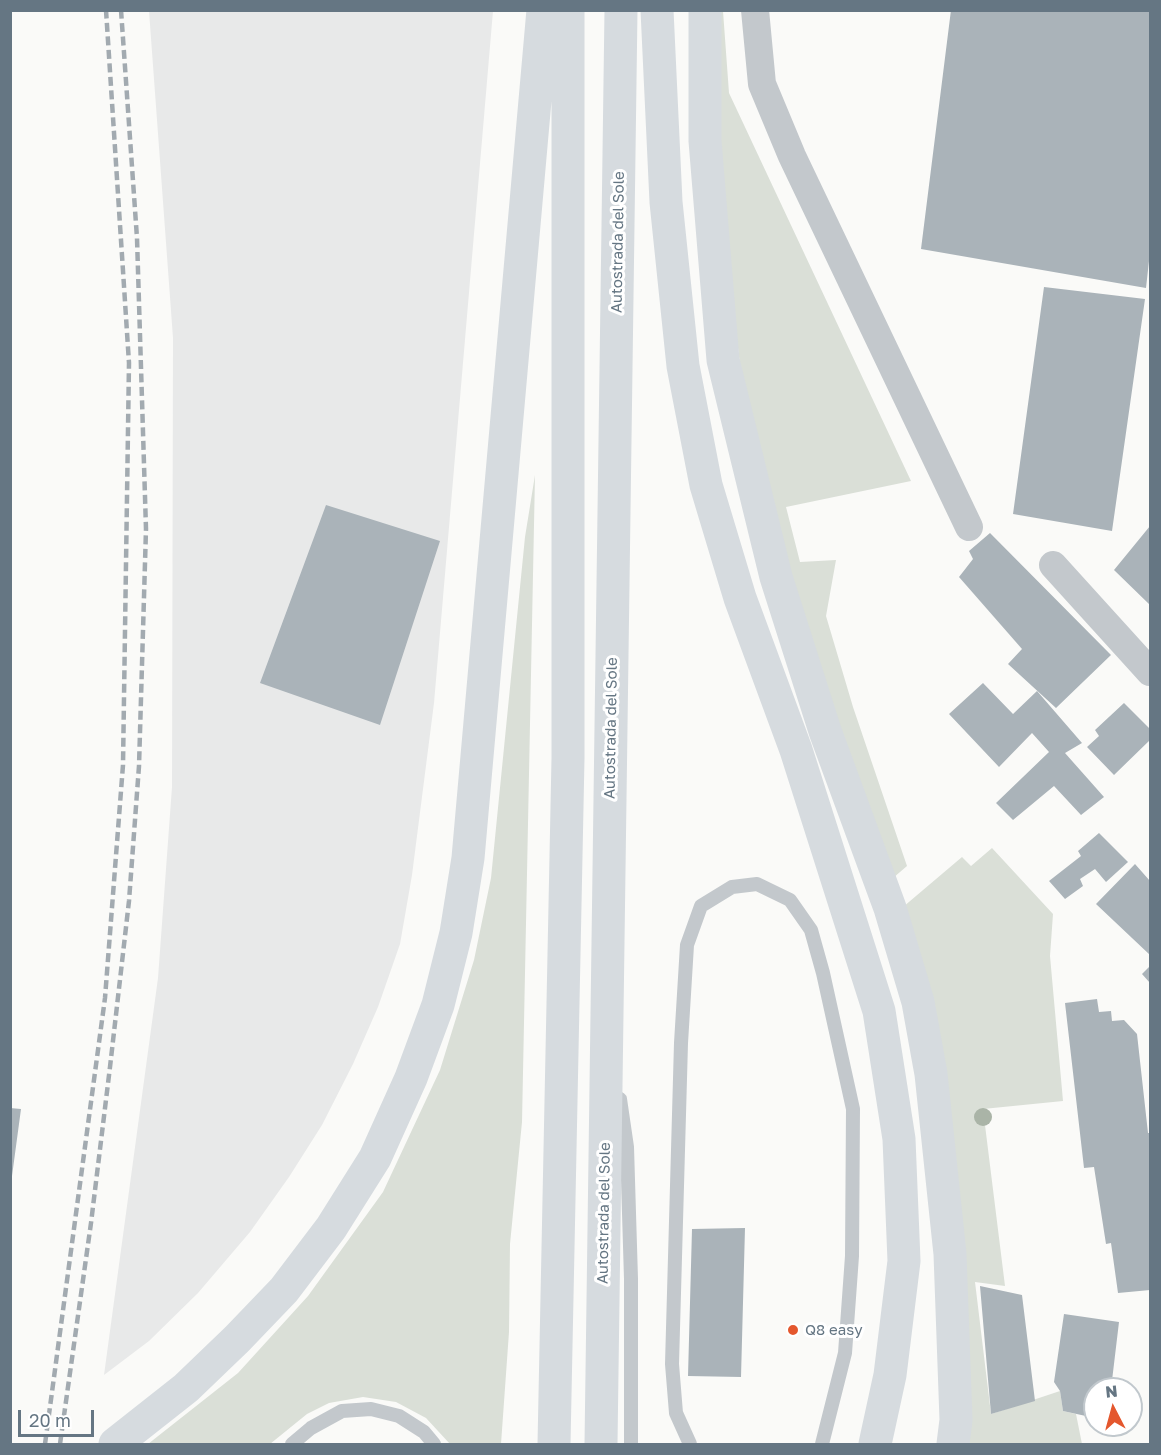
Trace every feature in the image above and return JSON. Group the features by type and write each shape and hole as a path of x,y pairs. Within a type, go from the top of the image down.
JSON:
{"highway":[{"path":"115,1444 136,1430 186,1388 237,1339 284,1290 331,1228 375,1158 411,1078 438,1005 456,933 468,858 543,10"},
{"path":"554,1444 568,758 568,10"},
{"name":"Autostrada del Sole","path":"601,1444 621,10"},
{"path":"657,10 667,214 683,366 706,485 740,598 796,750 879,1011 899,1139 904,1261 891,1375 875,1444"},
{"path":"705,10 705,141 723,360 776,577 825,730 890,908 918,1002 931,1074 950,1254 956,1420 953,1444"}],"street":[{"path":"755,10 762,84 797,166 969,527"},
{"path":"1053,565 1150,672"}],"lane":[{"path":"690,1444 676,1413 672,1364 681,1043 687,945 701,906 732,888 757,884 790,900 811,930 823,973 853,1109 852,1256 845,1353 822,1444"},
{"path":"607,1014 627,1147 631,1279 631,1444"},
{"path":"292,1444 311,1428 342,1411 371,1410 399,1416 424,1432 434,1444"}],"shaded area":[{"path":"149,11 493,11 434,703 412,875 400,944 378,1007 353,1064 322,1125 289,1177 250,1232 198,1293 149,1341 104,1375 158,978 172,787 173,338"},
{"path":"717,11 723,11 729,93 911,481 786,507 800,562 836,560 826,616 853,707 907,866 893,878 812,663 740,365 720,194"},
{"path":"535,475 522,1122 510,1244 509,1332 501,1444 450,1444 426,1418 396,1402 363,1397 329,1403 307,1414 270,1444 148,1444 238,1373 308,1296 383,1192 440,1070 474,960 491,878 525,537"},
{"path":"992,848 1053,914 1050,956 1063,1101 983,1109 1005,1286 975,1282 991,1414 1060,1391 1063,1411 1076,1414 1082,1444 967,1444 903,907 962,857 971,866"}],"building":[{"path":"951,10 1150,10 1150,252 1146,288 921,249"},
{"path":"1044,287 1145,299 1112,531 1013,514"},
{"path":"326,505 440,541 380,725 260,683"},
{"path":"1150,526 1150,605 1114,570"},
{"path":"990,533 1111,655 1056,708 1008,664 1022,649 959,577 973,559 969,551"},
{"path":"983,683 1013,714 1037,691 1082,743 1065,753 1104,797 1081,815 1054,786 1013,820 996,803 1049,752 1032,733 999,767 949,714"},
{"path":"1124,703 1150,729 1150,740 1114,775 1087,747 1099,736 1095,730"},
{"path":"1099,833 1128,862 1106,882 1095,869 1080,879 1083,886 1065,899 1049,881 1081,856 1078,851"},
{"path":"1135,864 1150,881 1150,955 1096,904"},
{"path":"1150,966 1150,983 1142,974"},
{"path":"1097,999 1099,1012 1111,1011 1112,1021 1124,1020 1137,1034 1148,1133 1150,1133 1150,1290 1118,1293 1111,1243 1106,1244 1094,1167 1084,1168 1065,1003"},
{"path":"10,1108 21,1109 12,1176 10,1176"},
{"path":"745,1228 741,1377 688,1376 692,1229"},
{"path":"980,1286 1022,1295 1035,1401 991,1414"},
{"path":"1064,1314 1119,1322 1112,1377 1083,1377 1083,1415 1063,1411 1060,1391 1054,1382"}],"railway":[{"path":"45,1444 105,998 123,765 129,363 106,10"},
{"path":"60,1444 110,1067 129,901 139,766 146,529 137,238 121,10"}],"place":[{"name":"Q8 easy","path":"793,1330"}]}
